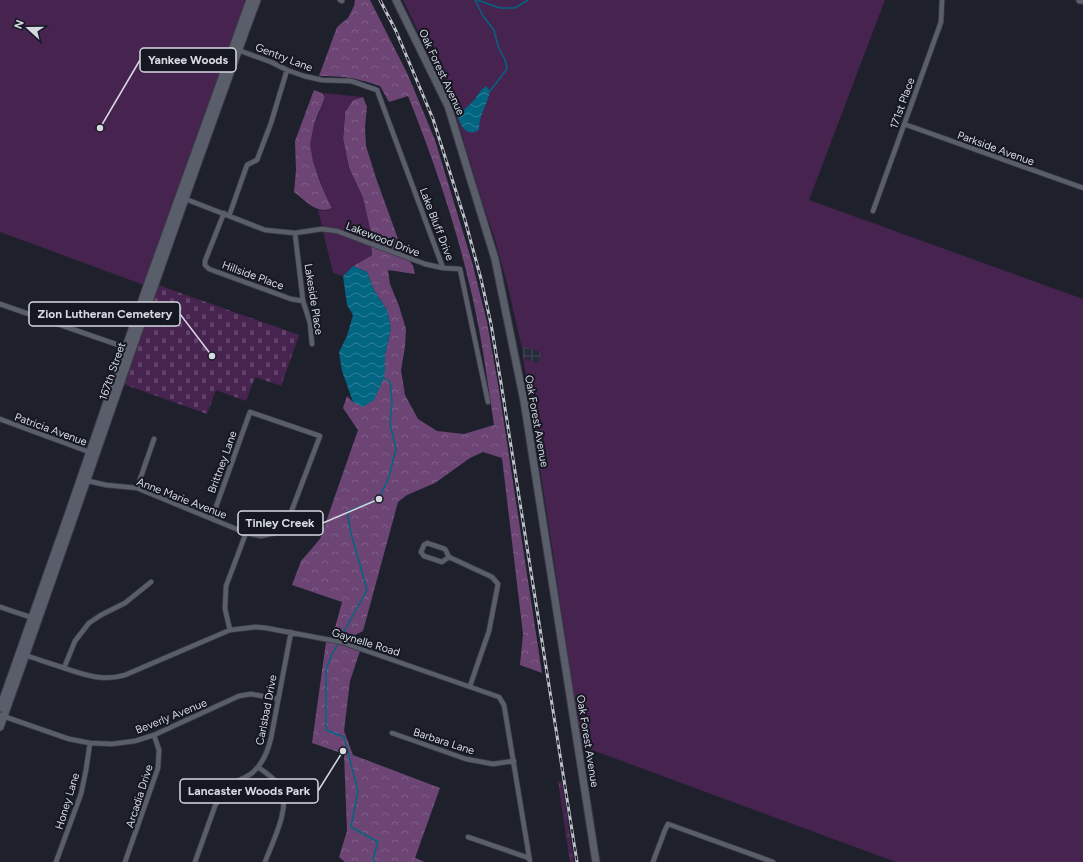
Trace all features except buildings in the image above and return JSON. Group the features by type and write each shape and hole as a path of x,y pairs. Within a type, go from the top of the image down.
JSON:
{"street":[{"name":"167th Street","path":"0,727 2,716 35,619 128,349 235,49 250,0"},
{"name":"167th Street","path":"235,49 257,0"},
{"name":"Oak Forest Avenue","path":"396,0 448,106 495,259 524,401 596,862"},
{"name":"171st Place","path":"874,211 941,22 942,0"},
{"name":"Gentry Lane","path":"235,49 314,79 351,81 377,90"},
{"path":"229,216 247,165 257,160 271,123 287,70"},
{"name":"Lake Bluff Drive","path":"377,90 443,268 460,269 488,402"},
{"name":"Parkside Avenue","path":"904,124 1083,188"},
{"name":"Lakewood Drive","path":"182,198 265,230 296,233 322,229 337,230 425,264 443,268"},
{"name":"Hillside Place","path":"224,213 205,261 205,265 209,269 291,299 303,301"},
{"name":"Lakeside Place","path":"296,233 303,301 310,323 312,344"},
{"path":"0,304 128,349"},
{"name":"Brittney Lane","path":"212,518 250,412 320,436 290,515 275,533"},
{"name":"Patricia Avenue","path":"0,420 93,454"},
{"path":"137,488 154,440"},
{"name":"Anne Marie Avenue","path":"84,480 106,485 137,488 246,533 261,536 275,533"},
{"path":"230,630 224,609 226,586 246,533"},
{"path":"449,557 442,562 424,556 421,552 427,542 445,549 449,557 492,577 498,584 486,644 470,686"},
{"path":"64,668 75,641 89,623 125,603 151,582"},
{"path":"0,606 35,619"},
{"name":"Gaynelle Road","path":"23,654 93,678 120,677 230,630 256,627 341,642 499,697 504,705 529,860"},
{"name":"Carlsbad Drive","path":"195,862 215,806 220,797 235,783 246,777 258,767 265,756 270,744 291,632"},
{"name":"167th Street","path":"0,708 23,654"},
{"name":"Beverly Avenue","path":"2,716 69,739 90,743 112,744 135,741 154,735 239,696 251,694 278,699"},
{"name":"Barbara Lane","path":"392,733 466,759 493,764 514,761"},
{"name":"Arcadia Drive","path":"125,862 158,768 159,750 154,735"},
{"name":"Honey Lane","path":"56,862 81,794 90,743"},
{"path":"258,767 281,788 284,800 284,810 265,862"},
{"path":"653,862 668,824 773,862"},
{"path":"468,837 529,860"}],"shaded area":[{"path":"525,346 542,352 538,363 523,358 522,349"}],"green space":[{"path":"0,0 247,0 144,285 0,232"},
{"path":"355,0 370,0 408,75 435,140 472,262 487,322 499,390 542,673 520,665 523,634 502,458 483,452 470,458 435,483 407,495 398,502 363,631 347,639 333,635 342,602 292,585 301,561 320,539 358,430 343,408 347,396 353,402 385,371 385,355 391,328 387,310 374,290 367,272 353,266 372,255 363,198 349,168 343,139 345,112 353,100 363,97 367,107 365,127 366,146 401,247 413,266 415,274 388,270 390,284 406,329 401,370 405,395 418,419 437,431 464,434 494,425 479,329 466,269 440,182 408,96 389,102 380,86 350,78 319,76 337,27 348,18 354,6"},
{"path":"403,0 885,0 809,200 1083,299 1083,862 896,862 581,746 523,358 538,363 542,353 525,346 522,349 508,287 494,236 452,102"},
{"path":"314,90 322,93 325,97 315,122 312,147 313,158 319,179 332,208 327,210 321,210 312,206 294,192 296,170 295,141"},
{"path":"322,93 363,97 353,100 345,112 343,139 349,168 363,198 371,232 372,255 353,266 343,276 333,273 318,210 326,211 332,208 313,162 310,144 314,126 325,98"},
{"path":"158,285 299,335 281,386 255,377 246,401 216,390 207,414 123,384"},
{"path":"326,642 335,643 360,651 350,681 344,731 353,755 440,788 415,858 425,862 345,862 339,857 347,831 344,754 312,743"},
{"path":"558,781 562,782 574,862 570,862"}],"water":[{"path":"486,86 490,91 480,119 479,130 469,132 461,125 458,118"},
{"path":"353,266 367,272 374,290 387,310 391,328 385,355 384,378 374,400 363,407 353,402 342,371 339,352 347,336 353,315 347,305 343,276"}],"waterway":[{"path":"475,0 483,16 494,30 498,46 505,60 507,69 490,91"},
{"path":"477,0 500,8 515,8 528,0"},
{"path":"341,637 367,590 351,533 347,512 379,499 389,477 396,449 390,424 392,401 390,382 384,378"},
{"path":"337,645 326,670 326,730 344,737 358,791 351,827 378,842 373,859 375,862"}],"railway":[{"path":"380,0 396,31 433,119 465,220 481,279 491,324 501,383 577,862"}],"place":[{"name":"Yankee Woods","path":"100,128"},
{"name":"Zion Lutheran Cemetery","path":"212,356"},
{"name":"Tinley Creek","path":"379,499"},
{"name":"Lancaster Woods Park","path":"343,751"}]}
